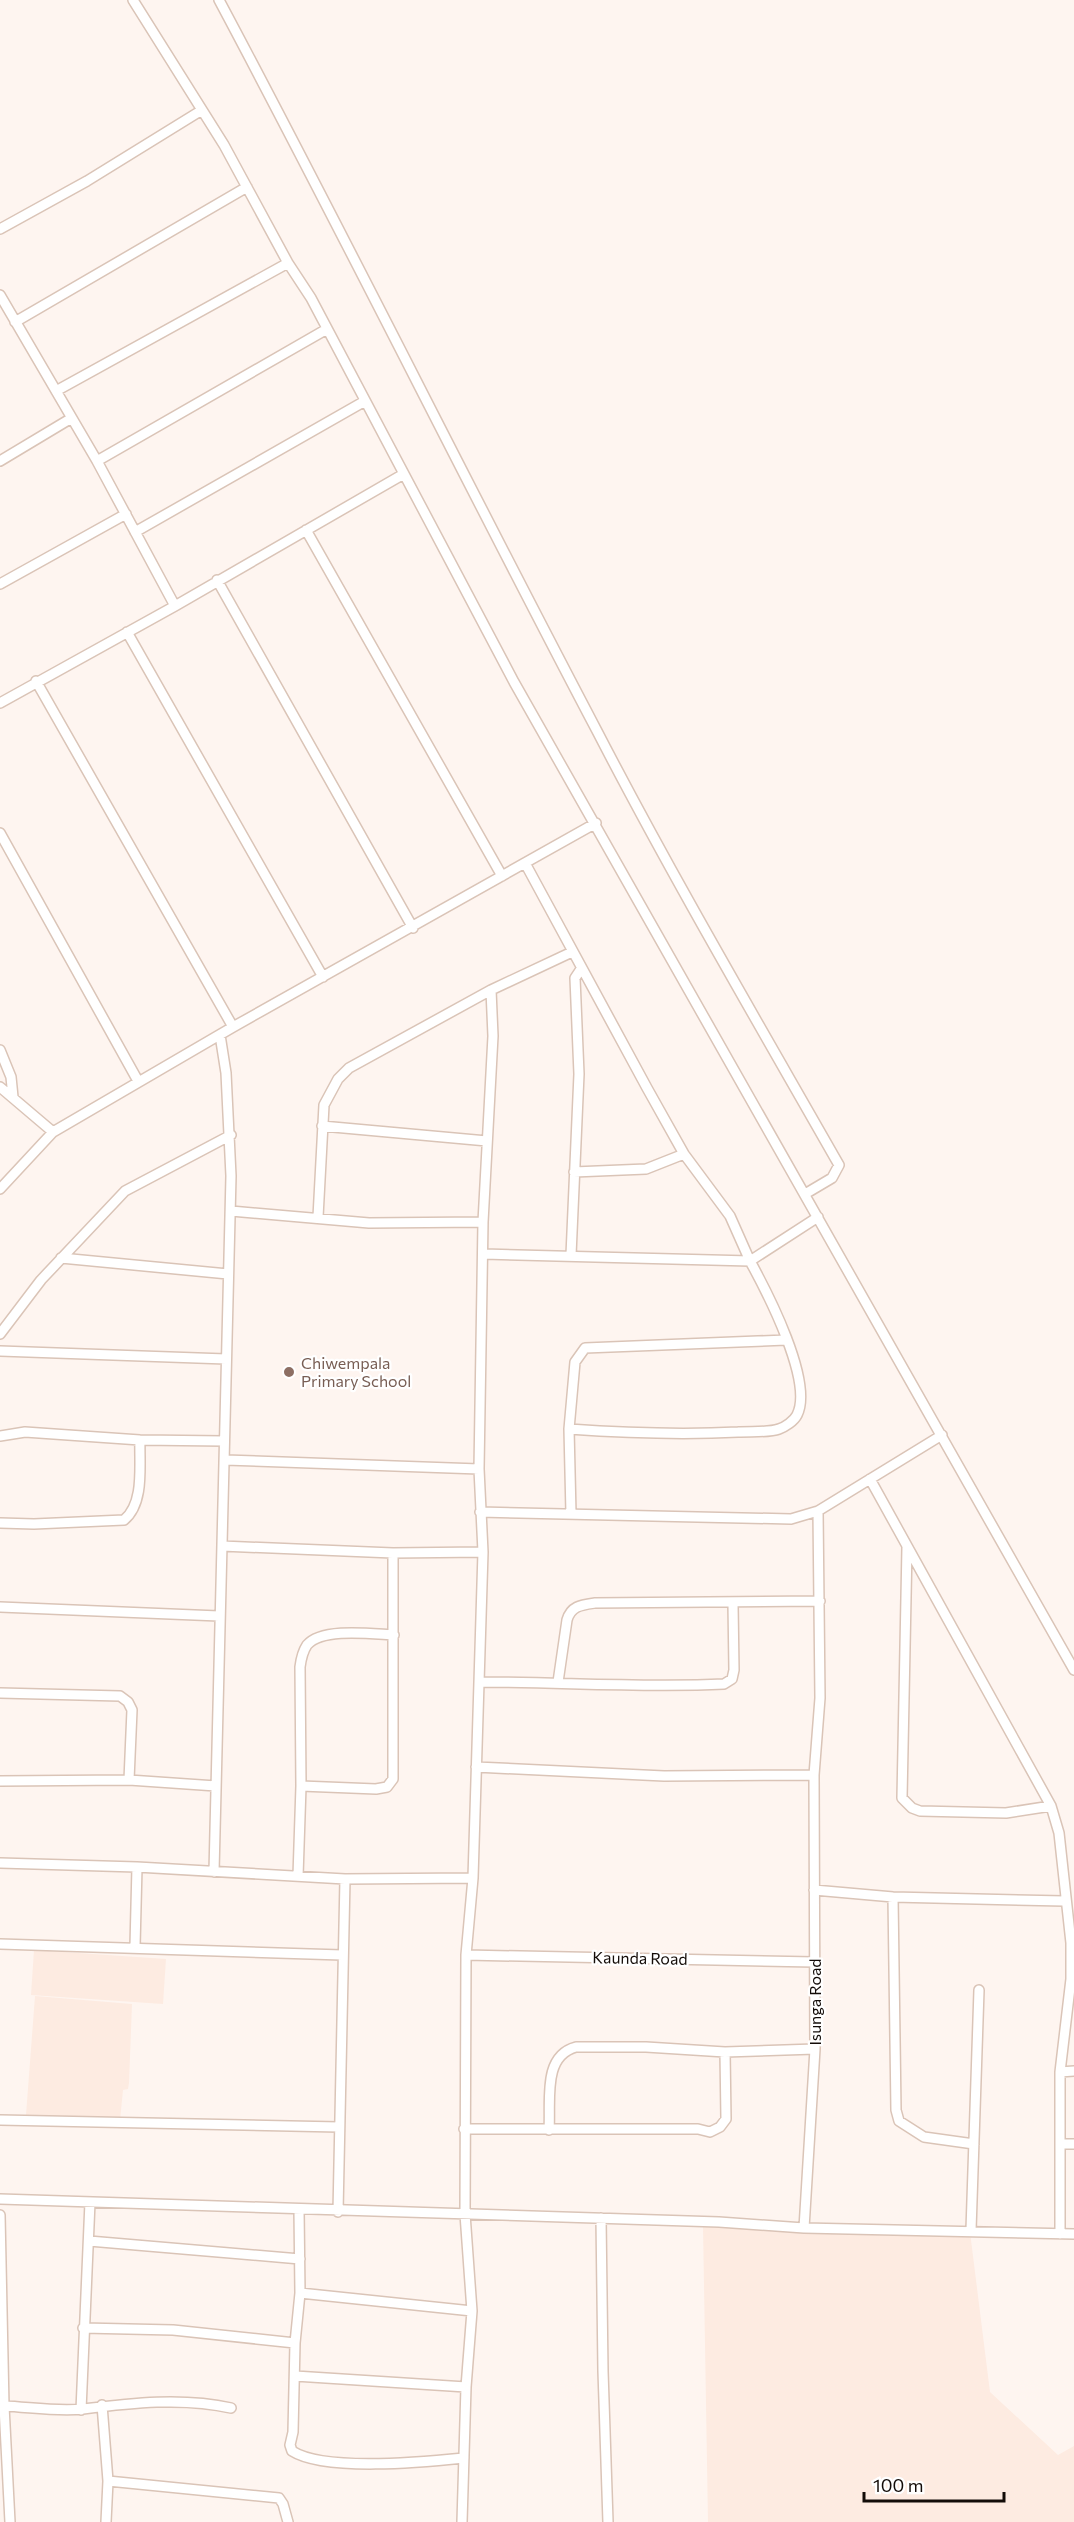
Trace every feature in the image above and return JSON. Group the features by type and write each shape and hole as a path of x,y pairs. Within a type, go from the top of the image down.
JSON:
{"street":[{"path":"133,0 248,187 391,447 402,475 514,682 596,823 1074,1670"},
{"path":"219,0 332,213 602,742 839,1165 832,1178 805,1194"},
{"path":"0,229 87,180 202,110"},
{"path":"15,322 248,187"},
{"path":"56,391 288,263"},
{"path":"0,295 70,419 97,461 175,606"},
{"path":"97,461 327,329"},
{"path":"135,532 365,401"},
{"path":"0,461 70,419"},
{"path":"0,703 175,606 402,475"},
{"path":"0,584 126,514"},
{"path":"306,530 502,876"},
{"path":"217,580 413,928"},
{"path":"127,632 323,977"},
{"path":"36,681 233,1027"},
{"path":"0,1189 53,1132 138,1081 596,823"},
{"path":"0,833 138,1081"},
{"path":"525,863 684,1154 730,1216 768,1294 798,1370 800,1397 797,1415 779,1430 644,1434 569,1429"},
{"path":"318,1217 322,1126 327,1095 349,1068 491,990 572,952"},
{"path":"571,1255 579,1074 575,978 581,969"},
{"path":"462,2522 466,2387 472,2311 465,2214 466,1955 473,1878 483,1552 479,1469 483,1222 493,1036 491,990"},
{"path":"214,1872 231,1211 231,1135 220,1035"},
{"path":"0,1050 11,1077 13,1097"},
{"path":"0,1087 53,1132"},
{"path":"322,1126 487,1141"},
{"path":"0,1334 61,1258 125,1191 231,1135"},
{"path":"574,1172 646,1169 684,1154"},
{"path":"231,1211 369,1223 483,1222"},
{"path":"484,1254 750,1261 818,1217"},
{"path":"61,1258 228,1274"},
{"path":"571,1514 569,1429 574,1362 585,1348 786,1340"},
{"path":"0,1351 226,1359"},
{"path":"0,1436 33,1432 140,1440 224,1441"},
{"path":"480,1512 791,1519 818,1511 942,1435"},
{"path":"0,1522 45,1524 124,1520 132,1513 137,1502 140,1440"},
{"path":"225,1460 479,1469"},
{"path":"870,1479 1051,1806 1062,1857 1064,1901 1071,1943 1072,1978 1060,2072 1060,2234"},
{"name":"Isunga Road","path":"804,2228 815,2049 814,1775 820,1698 818,1511"},
{"path":"222,1546 393,1553 483,1552"},
{"path":"907,1547 902,1798 912,1808 920,1811 1006,1813 1051,1806"},
{"path":"301,1786 376,1789 387,1787 393,1779 393,1553"},
{"path":"558,1682 569,1611 575,1607 595,1603 733,1604 820,1601"},
{"path":"479,1682 558,1682 664,1687 724,1684 732,1679 734,1670 733,1604"},
{"path":"0,1607 219,1616"},
{"path":"298,1876 301,1786 300,1666 308,1644 315,1638 331,1633 394,1635"},
{"path":"0,1693 120,1696 132,1710 129,1780"},
{"path":"476,1767 664,1776 814,1775"},
{"path":"0,1781 129,1780 216,1786"},
{"path":"0,1863 137,1867 345,1880 473,1878"},
{"path":"135,1946 137,1867"},
{"path":"338,2212 345,1880"},
{"path":"814,1890 893,1897 1064,1901"},
{"path":"893,1897 896,2110 899,2121 924,2137 974,2144"},
{"path":"0,1944 135,1946 342,1955"},
{"name":"Kaunda Road","path":"466,1955 814,1962"},
{"path":"971,2230 979,1990"},
{"path":"549,2130 553,2066 565,2050 576,2047 646,2047 725,2052 815,2049"},
{"path":"464,2129 698,2129 711,2132 720,2127 726,2119 725,2052"},
{"path":"1060,2072 1074,2071"},
{"path":"0,2120 339,2127"},
{"path":"1061,2144 1074,2144"},
{"path":"0,2199 338,2212 602,2218 804,2228 1074,2234"},
{"path":"81,2410 90,2202"},
{"path":"299,2210 300,2293 290,2445 297,2454 359,2463 412,2463 465,2458"},
{"path":"0,2216 4,2406 10,2522"},
{"path":"602,2218 603,2371 608,2455 608,2522"},
{"path":"89,2241 300,2259"},
{"path":"300,2293 472,2311"},
{"path":"83,2328 173,2330 295,2343"},
{"path":"295,2376 466,2387"},
{"path":"4,2406 81,2410 102,2405 184,2402 231,2408"},
{"path":"102,2405 108,2481 106,2522"},
{"path":"108,2481 279,2498 288,2522"}],"shaded area":[{"path":"34,1950 166,1959 163,2004 31,1995"},
{"path":"35,1996 132,2004 129,2083 128,2089 123,2090 120,2120 26,2115"},
{"path":"703,2226 970,2232 990,2392 1058,2455 1074,2446 1074,2522 708,2522"}],"place":[{"name":"Chiwempala Primary School","path":"289,1372"}]}
